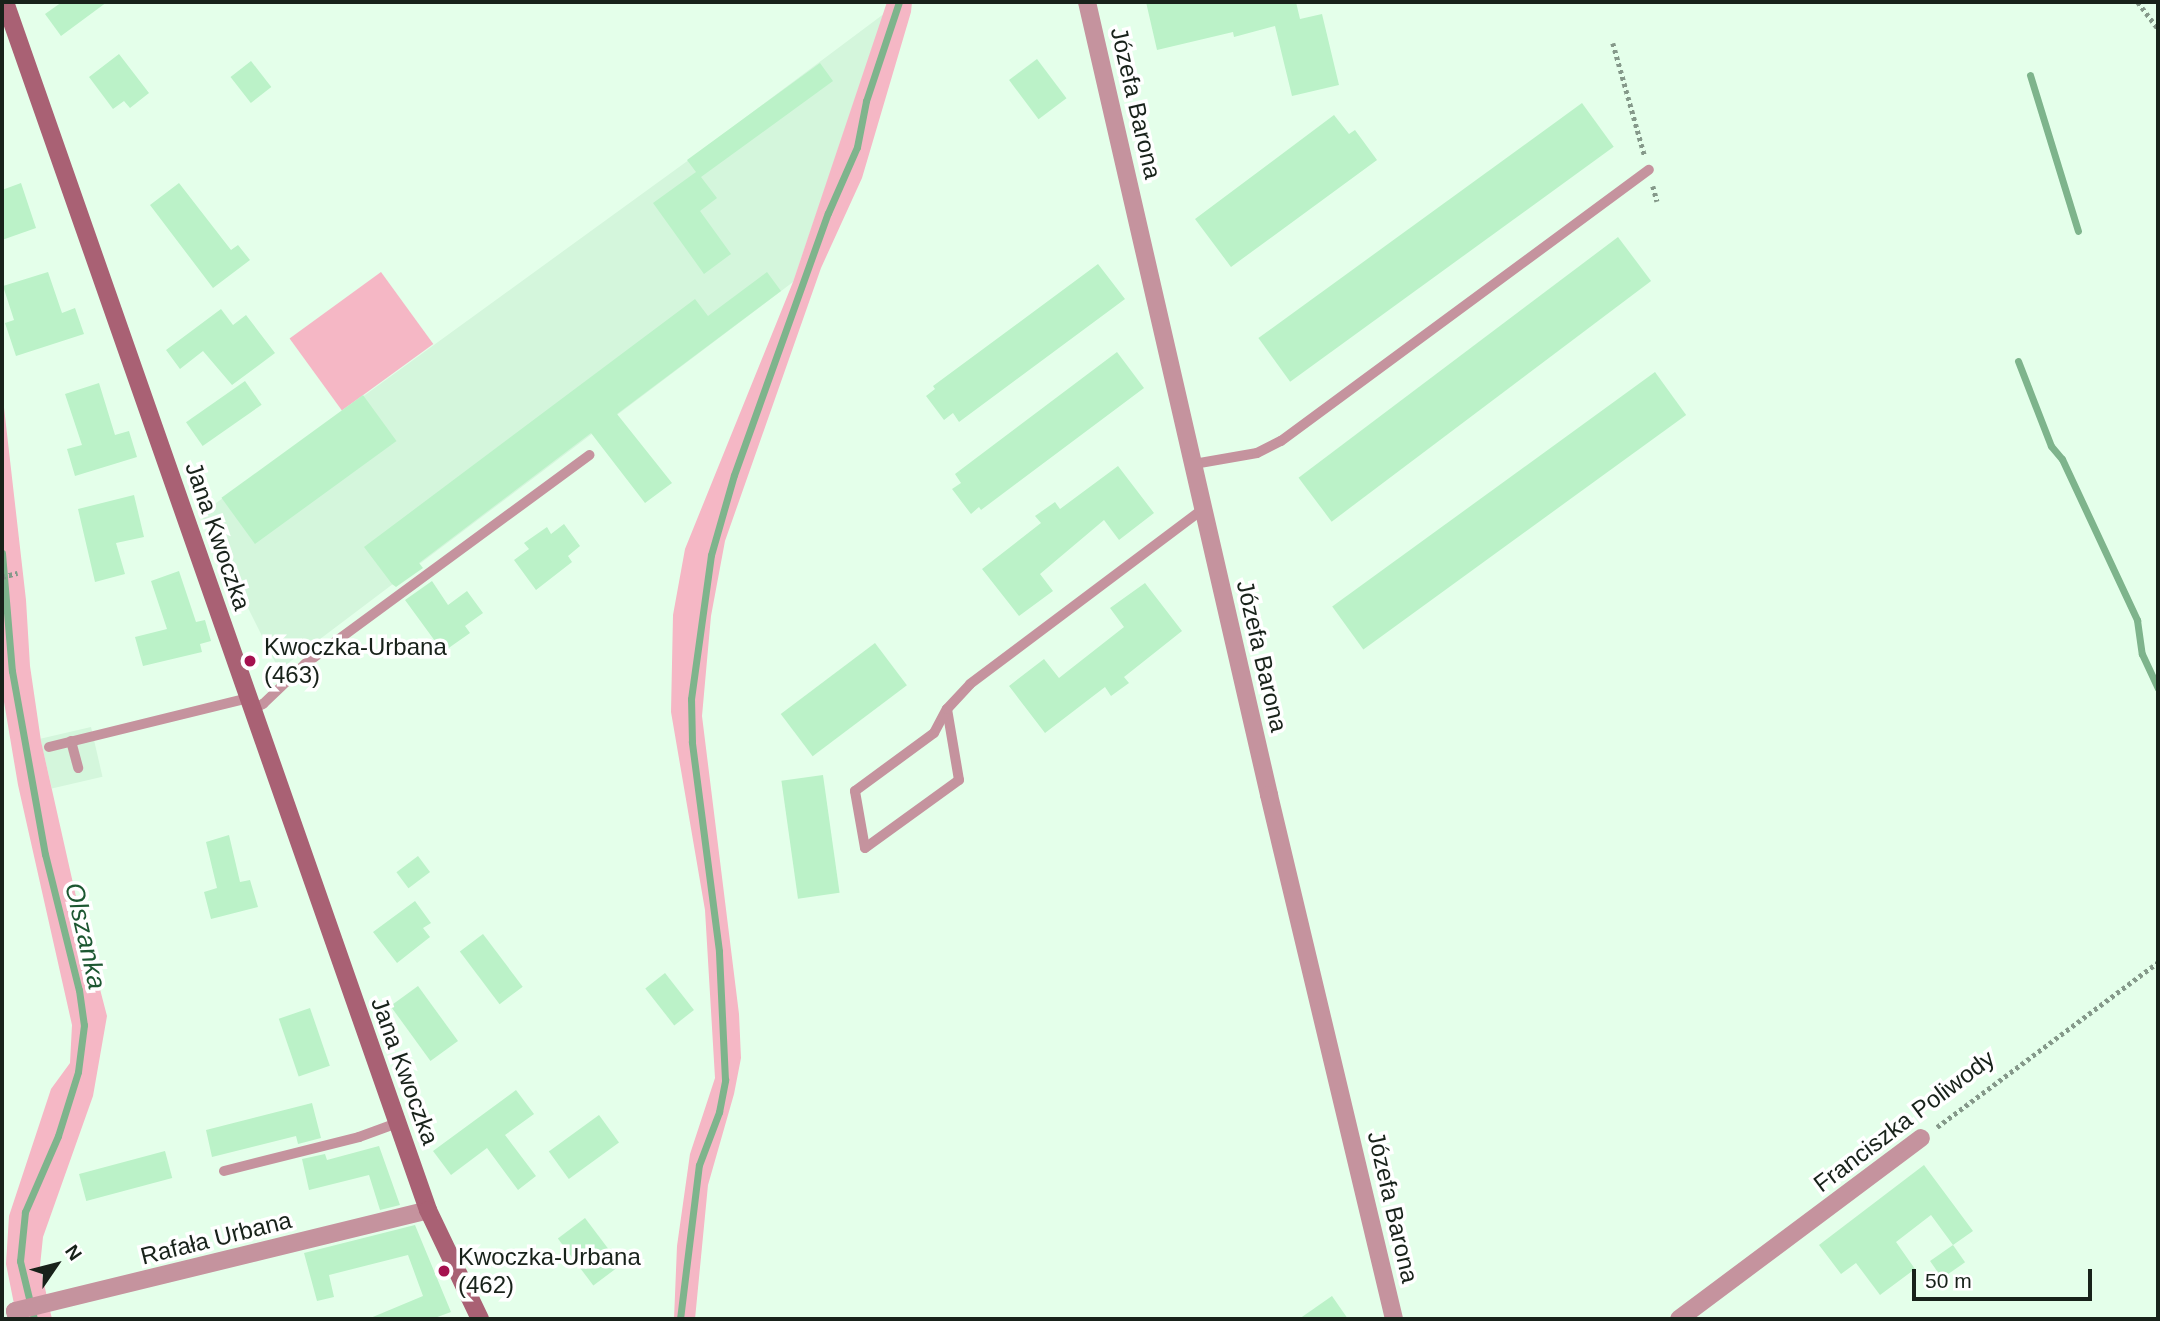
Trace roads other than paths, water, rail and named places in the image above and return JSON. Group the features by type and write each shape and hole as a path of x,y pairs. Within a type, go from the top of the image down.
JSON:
{"street":[{"name":"Jana Kwoczka","path":"5,2 428,1210 480,1319"},
{"name":"Józefa Barona","path":"1087,2 1394,1319"},
{"name":"Franciszka Poliwody","path":"1679,1319 1921,1138"},
{"name":"Rafała Urbana","path":"16,1315 428,1210"}],"lane":[{"path":"1194,464 1257,453 1281,441 1649,170"},
{"path":"49,747 250,704 263,704 306,664 589,455"},
{"path":"947,709 959,780 865,848 855,792 934,733 947,709 970,684 1204,508"},
{"path":"71,741 78,768"},
{"path":"224,1171 359,1137 397,1123"}],"waterway":[{"path":"680,1319 699,1165 719,1112 725,1080 719,951 692,742 691,699 711,555 734,475 828,213 857,147 866,101 899,2"},
{"path":"2030,75 2078,231"},
{"path":"2018,361 2051,446 2062,459 2137,620 2142,654 2158,689"},
{"name":"Olszanka","path":"2,553 12,671 45,854 79,990 84,1025 78,1072 58,1136 25,1212 20,1261 34,1319"}],"place":[{"name":"Kwoczka-Urbana (463)","path":"250,661"},
{"name":"Kwoczka-Urbana (462)","path":"444,1271"}]}
